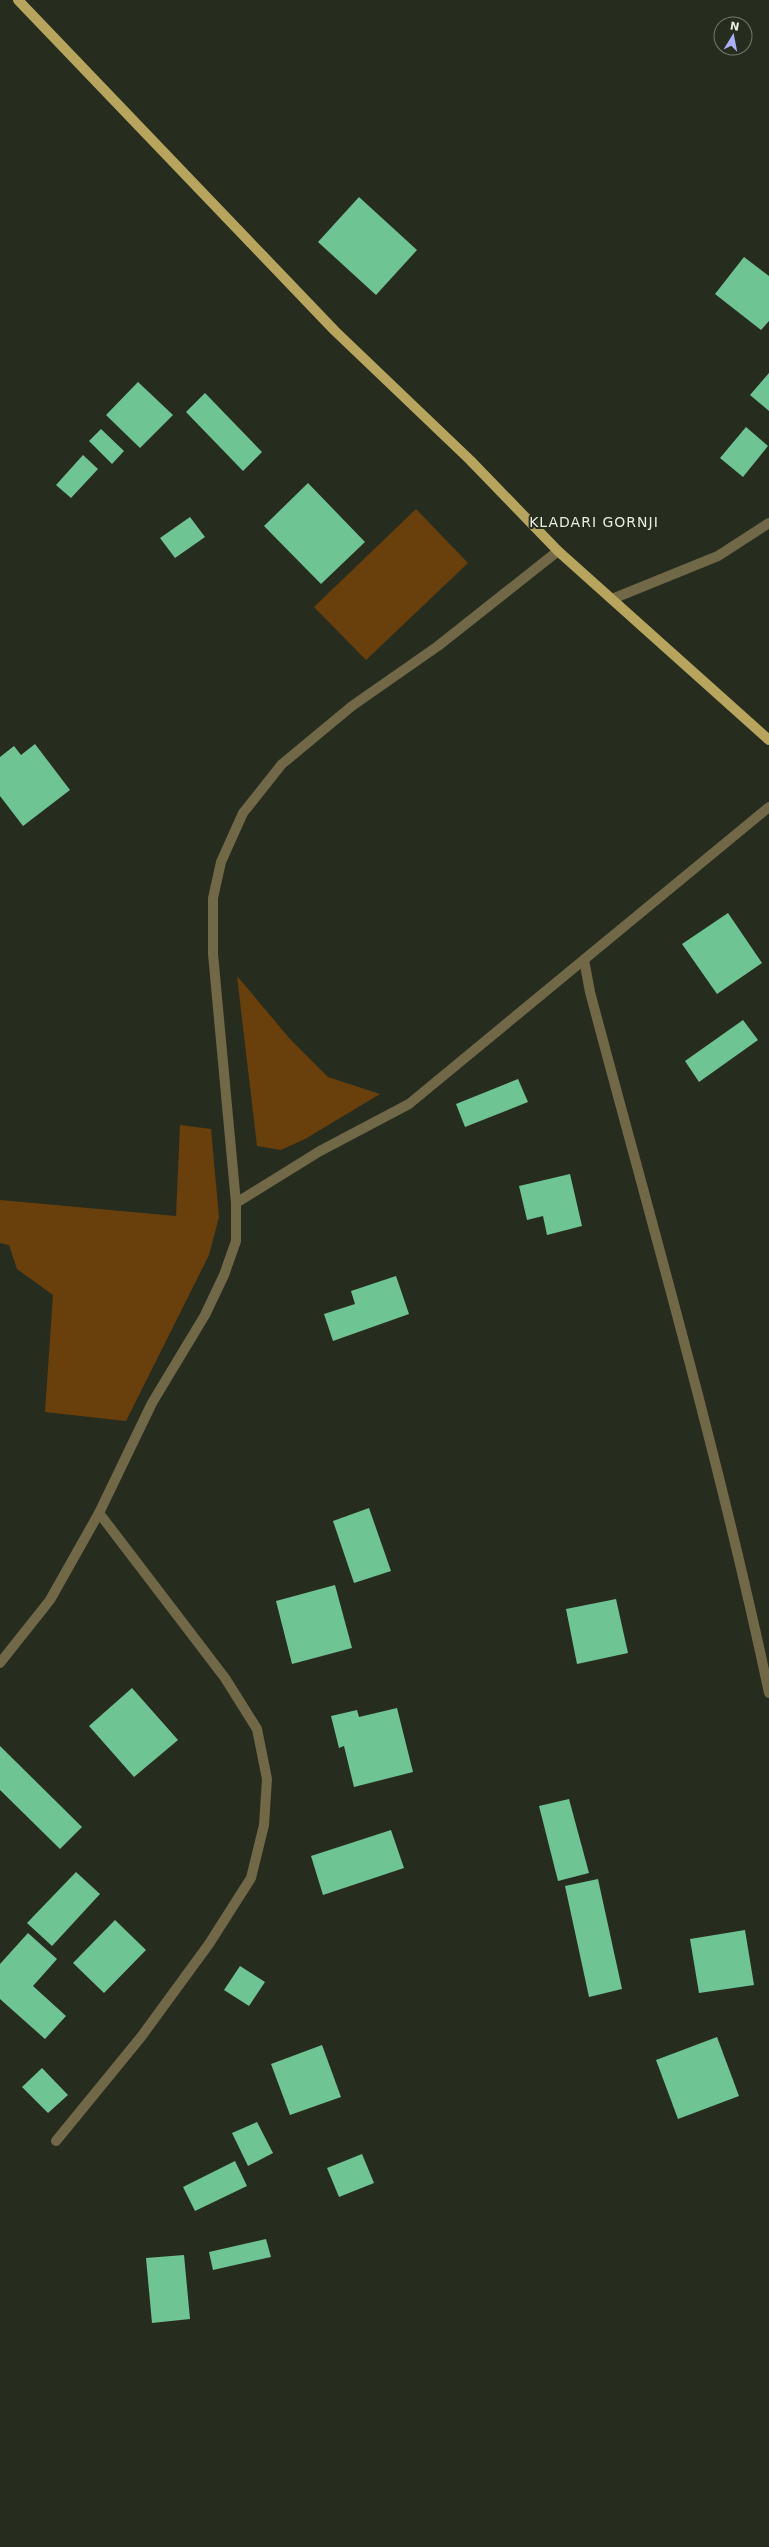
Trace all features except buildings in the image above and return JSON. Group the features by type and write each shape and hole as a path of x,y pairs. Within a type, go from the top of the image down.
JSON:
{"main road":[{"path":"18,0 297,292 470,460 558,551 769,740"}],"street":[{"path":"612,599 718,556 769,523"},
{"path":"0,1662 50,1600 99,1512 152,1403 205,1315 224,1275 236,1241 236,1203 214,954 213,898 221,862 243,813 282,764 352,706 438,646 558,551"},
{"path":"236,1203 320,1151 409,1104 769,807"},
{"path":"584,960 590,992 690,1367 755,1628 769,1693"},
{"path":"56,2142 141,2037 209,1944 251,1878 264,1825 267,1779 257,1729 233,1691 99,1512"}],"shaded area":[{"path":"416,509 468,563 366,660 314,607"},
{"path":"237,976 290,1039 328,1077 380,1094 305,1139 281,1150 257,1146"},
{"path":"180,1125 211,1129 219,1217 209,1255 126,1421 45,1412 53,1295 17,1269 9,1245 0,1243 0,1200 176,1216"}],"district":[{"name":"KLADARI GORNJI","path":"594,522"}]}
